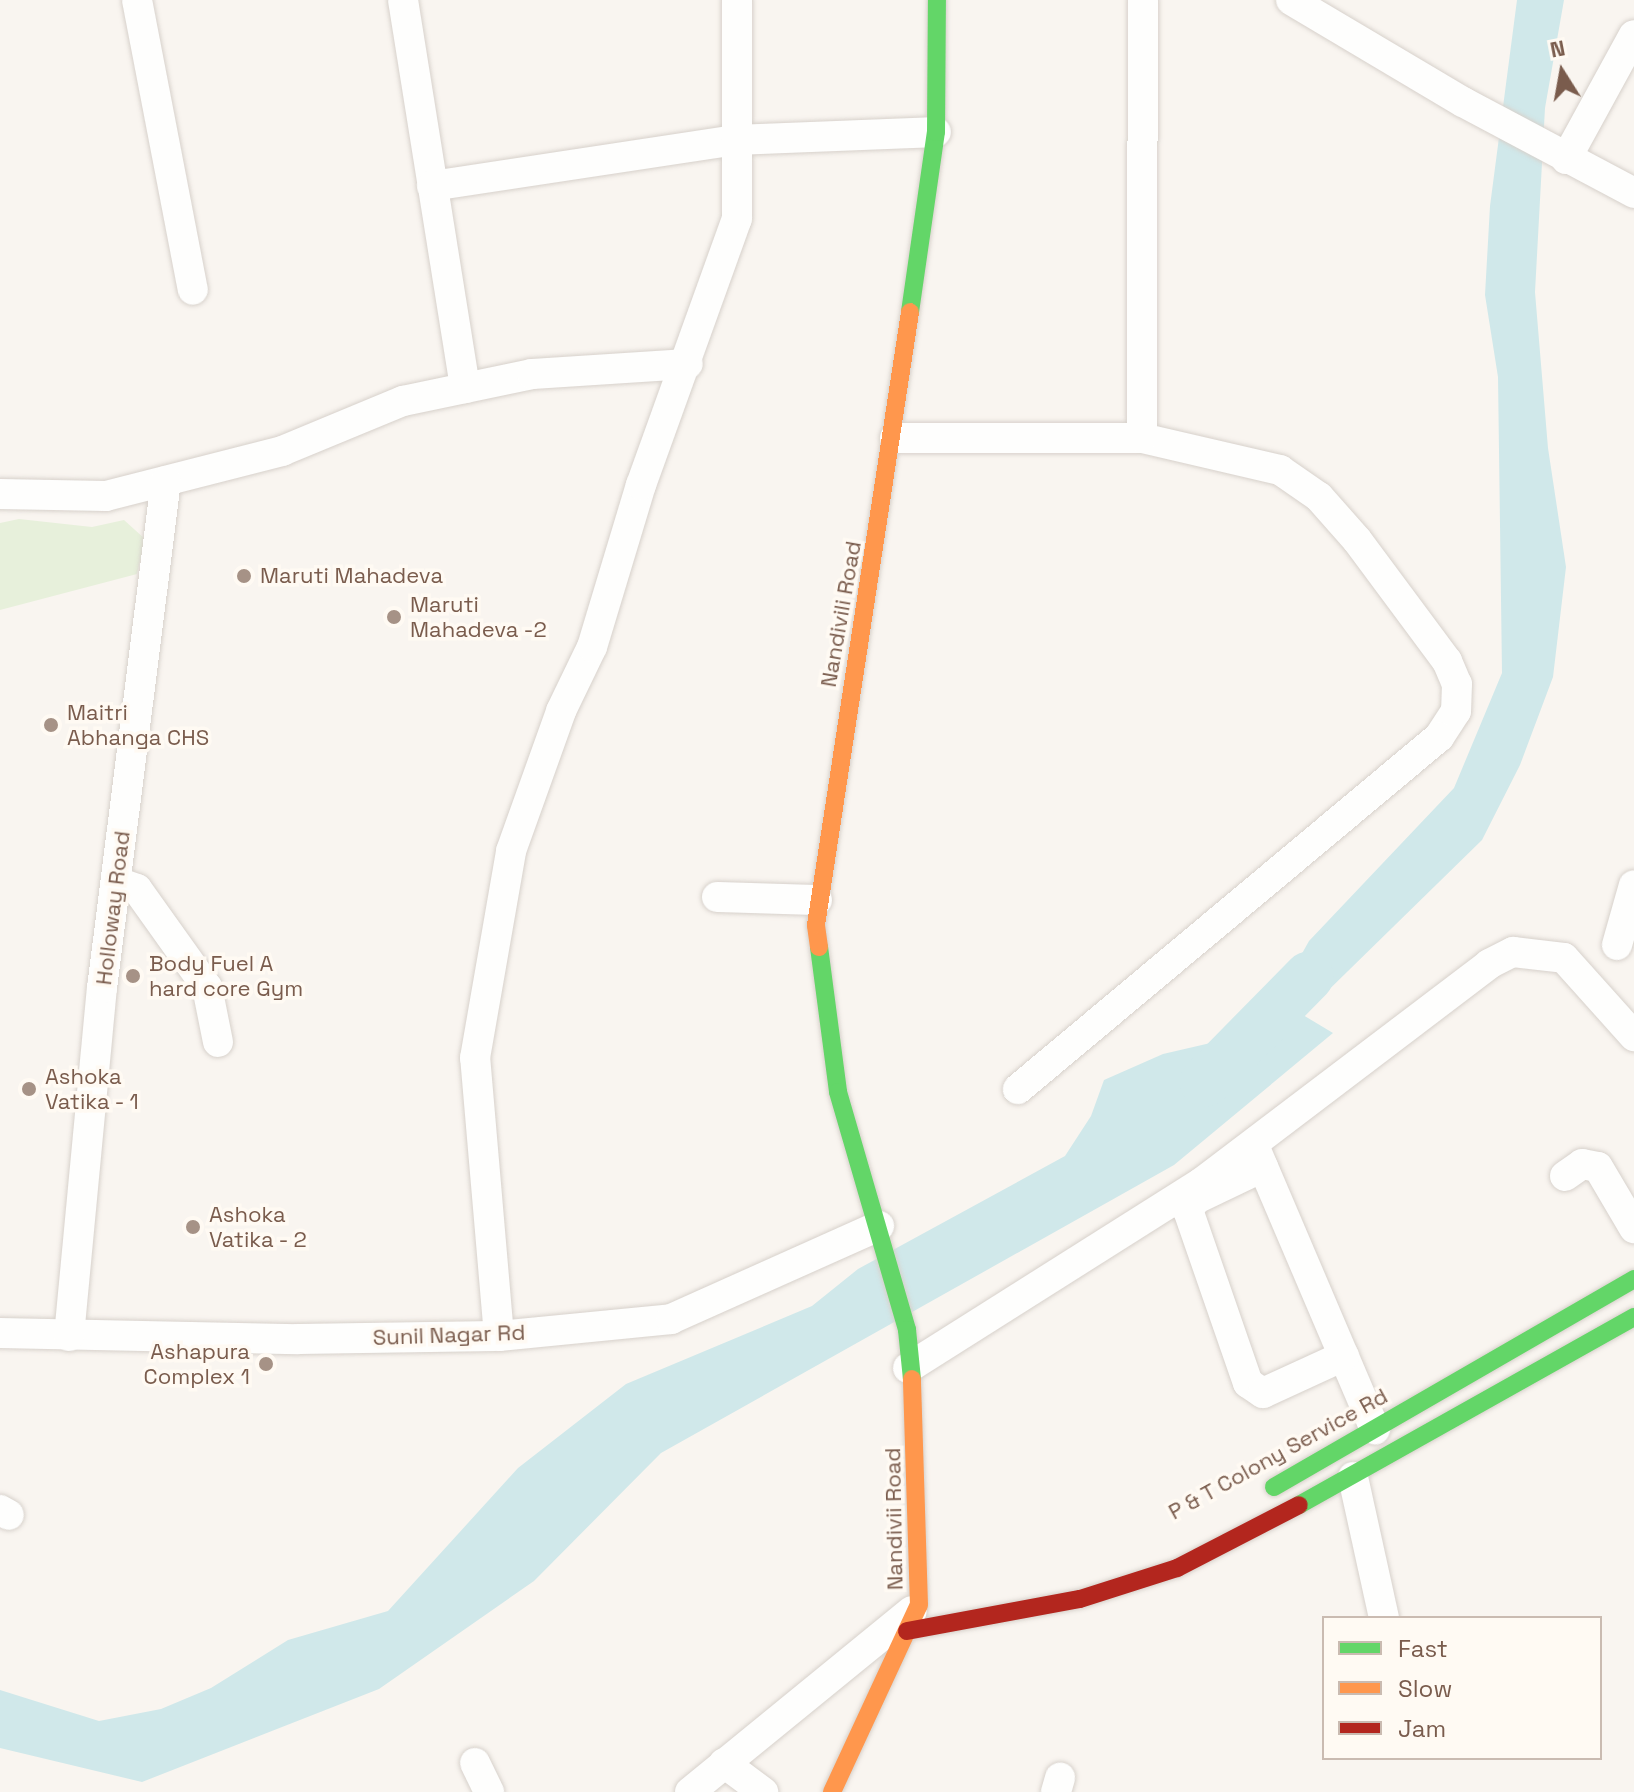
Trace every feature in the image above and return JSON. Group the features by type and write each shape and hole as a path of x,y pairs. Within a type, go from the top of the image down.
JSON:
{"street":[{"path":"137,0 193,290"},
{"path":"403,0 465,388"},
{"path":"499,1336 475,1058 511,851 561,711 592,647 641,485 688,364 701,312 737,219 737,0"},
{"name":"Nandivili Road","path":"880,1228 838,1092 825,1008 817,900 895,438 936,132 937,0"},
{"path":"1142,438 1143,0"},
{"path":"1297,2 1463,102 1634,193"},
{"path":"1565,158 1634,35"},
{"path":"432,186 737,140 936,132"},
{"path":"0,494 106,496 282,451 403,401 532,374 688,364"},
{"path":"895,438 1142,438 1280,470 1319,497 1447,661 1457,684 1456,711 1439,737 1018,1089"},
{"name":"Holloway Road","path":"69,1336 117,882 166,481"},
{"path":"117,882 137,889 207,987 218,1042"},
{"path":"1617,945 1634,885"},
{"path":"717,897 817,900"},
{"path":"1344,1356 1263,1393 1248,1383 1188,1210 1196,1199 1258,1155 1489,964 1513,952 1564,958 1634,1036"},
{"path":"1258,1155 1344,1356 1365,1435 1361,1473 1384,1616"},
{"path":"908,1368 1150,1216 1258,1155"},
{"path":"1565,1176 1582,1164 1598,1167 1634,1228"},
{"name":"Sunil Nagar Rd","path":"0,1333 69,1336 499,1336 671,1319 880,1228"},
{"name":"Nandivii Road","path":"832,1792 920,1613 916,1423 908,1368 907,1330 880,1228"},
{"name":"P & T Colony Service Rd","path":"1252,1499 1634,1279"},
{"path":"690,1792 920,1613 1080,1599 1142,1581 1361,1473 1634,1317"},
{"path":"475,1763 489,1792"},
{"path":"724,1763 763,1792"}],"green space":[{"path":"19,519 92,527 124,520 145,539 137,574 0,610 0,523"}],"water":[{"path":"1517,0 1564,0 1545,108 1535,292 1548,448 1566,567 1553,677 1520,765 1482,840 1303,1015 1333,1033 1174,1165 661,1453 534,1581 379,1689 142,1782 0,1748 0,1690 99,1721 161,1709 211,1688 288,1640 388,1611 518,1468 626,1384 812,1306 858,1269 1065,1156 1091,1116 1104,1080 1163,1054 1258,1032 1309,941 1454,788 1502,673 1498,377 1485,295 1490,206"}],"waterway":[{"path":"1205,1082 1309,976"}],"traffic: fast":[{"path":"910,312 936,132 937,0"},
{"path":"819,947 838,1092 907,1330 912,1379"},
{"path":"1274,1487 1634,1279"},
{"path":"1299,1505 1634,1317"}],"traffic: slow":[{"path":"819,947 816,925 910,312"},
{"path":"832,1792 919,1605 912,1379"}],"traffic: jam":[{"path":"907,1631 1080,1599 1177,1568 1299,1505"}],"place":[{"name":"Maruti Mahadeva","path":"244,576"},
{"name":"Maruti Mahadeva -2","path":"394,617"},
{"name":"Maitri Abhanga CHS","path":"51,725"},
{"name":"Body Fuel A hard core Gym","path":"133,976"},
{"name":"Ashoka Vatika - 1","path":"29,1089"},
{"name":"Ashoka Vatika - 2","path":"193,1227"},
{"name":"Ashapura Complex 1","path":"266,1364"}]}
